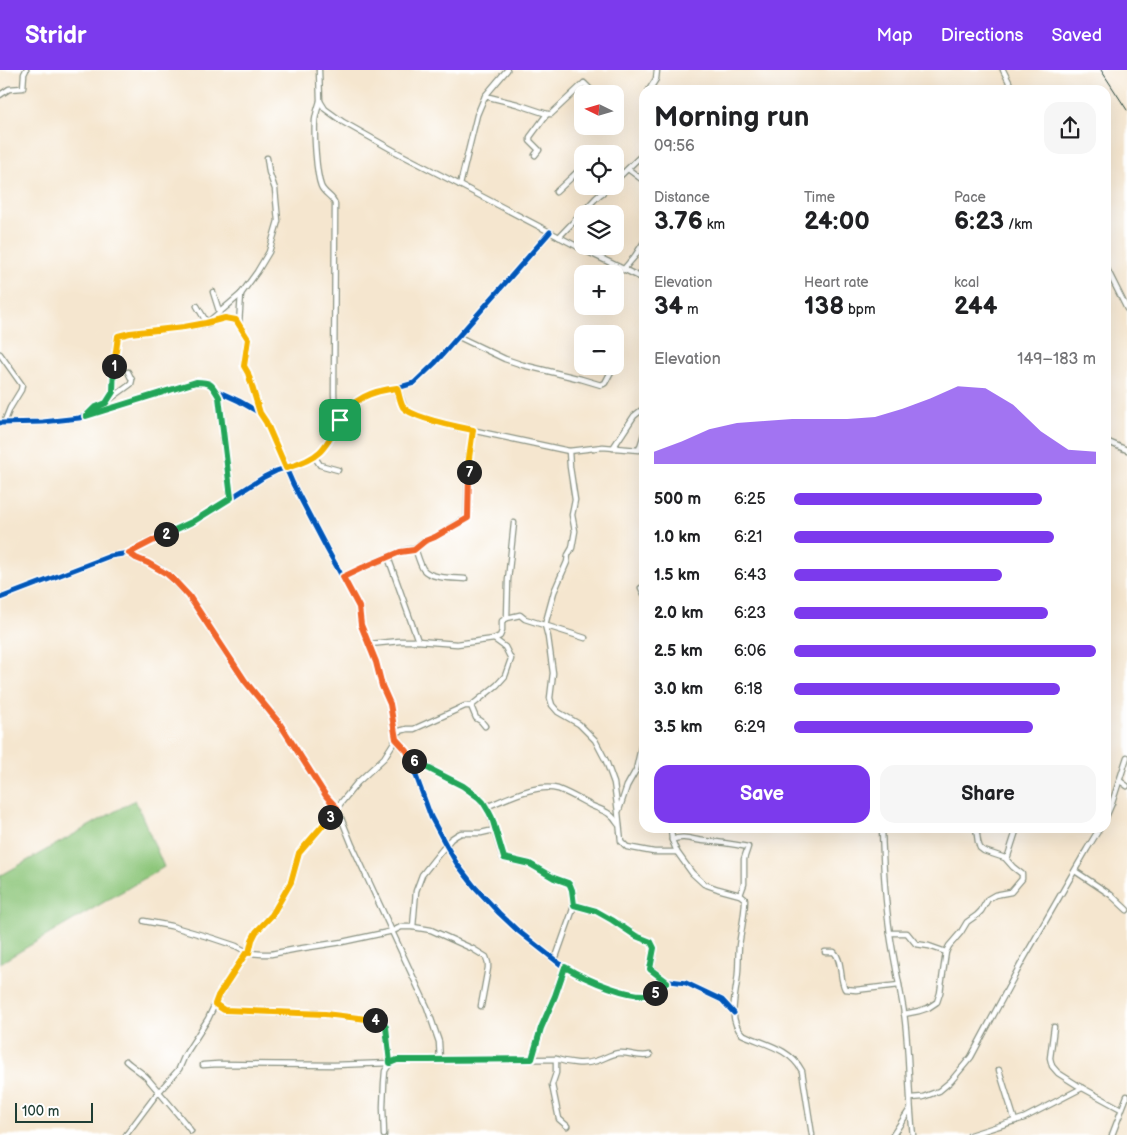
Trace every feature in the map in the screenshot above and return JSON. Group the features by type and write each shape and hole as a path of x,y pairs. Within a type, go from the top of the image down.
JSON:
{"street":[{"path":"0,95 9,89 23,88 26,70"},
{"path":"319,70 320,101 315,120 319,180 323,190 331,197 335,204 334,394 335,410 340,420"},
{"path":"460,185 476,115 485,96 507,70"},
{"path":"652,85 656,79 657,70"},
{"path":"1003,70 1010,85"},
{"path":"535,155 539,150 532,144 530,137 548,114 551,114 574,92"},
{"path":"485,96 548,114"},
{"path":"320,101 325,109 343,122 398,154 614,265"},
{"path":"624,173 639,157"},
{"path":"206,323 241,294 269,252 278,222 275,189 269,172 267,158"},
{"path":"628,169 639,177"},
{"path":"556,192 574,175"},
{"path":"559,236 600,195"},
{"path":"0,598 110,556 129,553 194,521 264,477 306,461 322,451 350,406 366,396 381,390 414,383 436,363 550,232"},
{"path":"639,250 624,270 639,277"},
{"path":"1111,277 1127,309"},
{"path":"213,292 219,312"},
{"path":"239,324 241,294"},
{"path":"197,306 206,323"},
{"path":"106,403 113,392 118,336 184,327 225,318 236,320 248,339 244,366 248,373 260,413 266,422 293,484 359,607 361,625 370,644 382,686 390,704 396,732 396,739 384,758 363,777 299,853 291,882 272,915 256,932 249,953 246,953 218,996 208,1019 184,1055 179,1069 158,1092 126,1135"},
{"path":"458,337 523,365 601,385 605,383 610,375"},
{"path":"0,354 20,381 22,387 2,423 43,422 86,416 196,382 206,382 212,385 219,397 231,498"},
{"path":"86,416 94,408 106,403 131,384 132,380 128,372"},
{"path":"397,388 404,407 411,413 430,420 569,450 603,447 639,450"},
{"path":"215,390 260,413"},
{"path":"613,448 634,416 639,412"},
{"path":"343,577 400,552 414,550 425,541 468,518 468,465 473,430"},
{"path":"1111,443 1127,450"},
{"path":"569,450 575,500 572,515 575,531 572,548 554,592 545,625 553,673 550,698 552,705 558,712 583,727 595,740 606,761 614,783 621,841 627,847 654,852 677,852"},
{"path":"314,456 320,465 338,470"},
{"path":"506,618 514,523"},
{"path":"414,550 422,569 426,573 466,579"},
{"path":"129,553 167,574 189,596 245,681 280,724 326,796 337,808 352,845 427,1007 439,1042 440,1060"},
{"path":"388,557 418,640"},
{"path":"370,644 418,640 457,644 494,638 500,636 502,621 506,618 520,615 525,619 585,638"},
{"path":"396,732 407,728 414,729 465,706 471,706 497,685 505,676 511,659 505,647 494,638"},
{"path":"471,706 476,718 485,726"},
{"path":"396,739 407,751 431,817 457,864 474,886 517,930 565,967 605,986 642,995 650,995 667,982 686,983 725,1002 734,1013"},
{"path":"618,812 636,770 639,756"},
{"path":"1111,805 1127,758"},
{"path":"410,759 463,786 478,797 492,818 494,830 504,858 530,864 570,885 574,905 555,960"},
{"path":"1120,781 1127,786"},
{"path":"486,807 522,792 554,788 613,815 619,824"},
{"path":"413,927 416,891 419,881 427,868 451,839 461,834 494,830"},
{"path":"671,833 677,852 692,873 704,884 740,895 745,899 737,964 738,979 734,1013 735,1021 738,1030 742,1034 774,1046 799,1065 802,1071 812,1135"},
{"path":"882,833 890,934 904,1014 908,1052 913,1135"},
{"path":"904,1014 928,1008 937,1002 946,952 949,946 965,924 981,911 988,899 995,895 1011,892 1022,879 1022,874 1007,859 980,848 977,833"},
{"path":"1007,859 1015,833"},
{"path":"910,1098 923,1097 939,1091 951,1081 971,1057 1023,960 1097,833"},
{"path":"672,840 690,838 748,847 744,859 744,884 740,895"},
{"path":"1075,871 1111,895 1127,910"},
{"path":"574,905 596,911 636,936 651,942 654,948 650,969 667,982"},
{"path":"144,921 171,926 212,938 236,946 249,953 271,954 342,942 393,931 401,927 432,930 486,957 488,968 481,1006"},
{"path":"890,934 907,933 916,944 946,952"},
{"path":"825,952 837,954 845,989 856,990 899,985"},
{"path":"532,1059 541,1028 565,967"},
{"path":"215,1004 224,1010 325,1014 376,1020 383,1023 386,1027 390,1063 385,1071 384,1135"},
{"path":"1054,1027 1050,1058 1052,1066 1058,1073 1082,1088 1121,1109"},
{"path":"203,1065 334,1065 390,1063 397,1060 532,1059 556,1059 581,1063 596,1061 618,1053 650,1055"},
{"path":"556,1059 556,1073 552,1085 559,1119 567,1126"},
{"path":"126,1061 148,1078 191,1131"},
{"path":"1000,1070 1015,1121"},
{"path":"970,1135 1034,1114 1082,1088"},
{"path":"1112,1135 1127,1096"},
{"path":"893,1135 910,1109"}],"green space":[{"path":"135,800 164,867 0,963 0,876"}],"railway":[{"path":"1101,70 1111,85"},
{"path":"1111,85 1127,110"}],"cycle path":[{"path":"0,598 110,556 129,553 194,521 264,477 306,461 322,451 329,442 345,411 358,400 381,390 414,383 435,363 550,232"},
{"path":"0,423 43,422 79,418 196,382 206,382 212,385 215,390 260,413 266,422 293,484 359,607 361,625 376,662 382,687 390,704 396,739 407,751 431,817 457,864 474,886 517,930 560,964 575,973 605,986 642,995 650,995 670,981 686,983 722,1000 734,1013"}],"route":[{"path":"225,318 236,320 248,339 244,366 248,373 260,413 266,422 286,468 306,461 322,451 329,442 340,420 350,406 358,400 381,390 397,388 404,407 411,413 430,420 473,430 468,465 468,518 425,541 414,550 400,552 343,577 359,607 361,625 370,644 382,686 390,704 396,739 407,751 410,759 463,786 483,802 492,818 494,830 504,858 530,864 554,878 568,883 572,890 574,905 596,911 636,936 651,942 654,948 650,969 667,982 654,993 642,995 605,986 565,967 541,1028 532,1059 397,1060 390,1063 388,1033 383,1023 376,1020 325,1014 224,1010 215,1004 218,996 246,953 249,953 256,932 272,915 291,882 299,853 337,808 326,796 280,724 245,681 189,596 167,574 129,553 194,521 231,498 219,397 212,385 206,382 196,382 86,416 94,408 106,403 113,392 118,336 184,327 225,318"}]}
